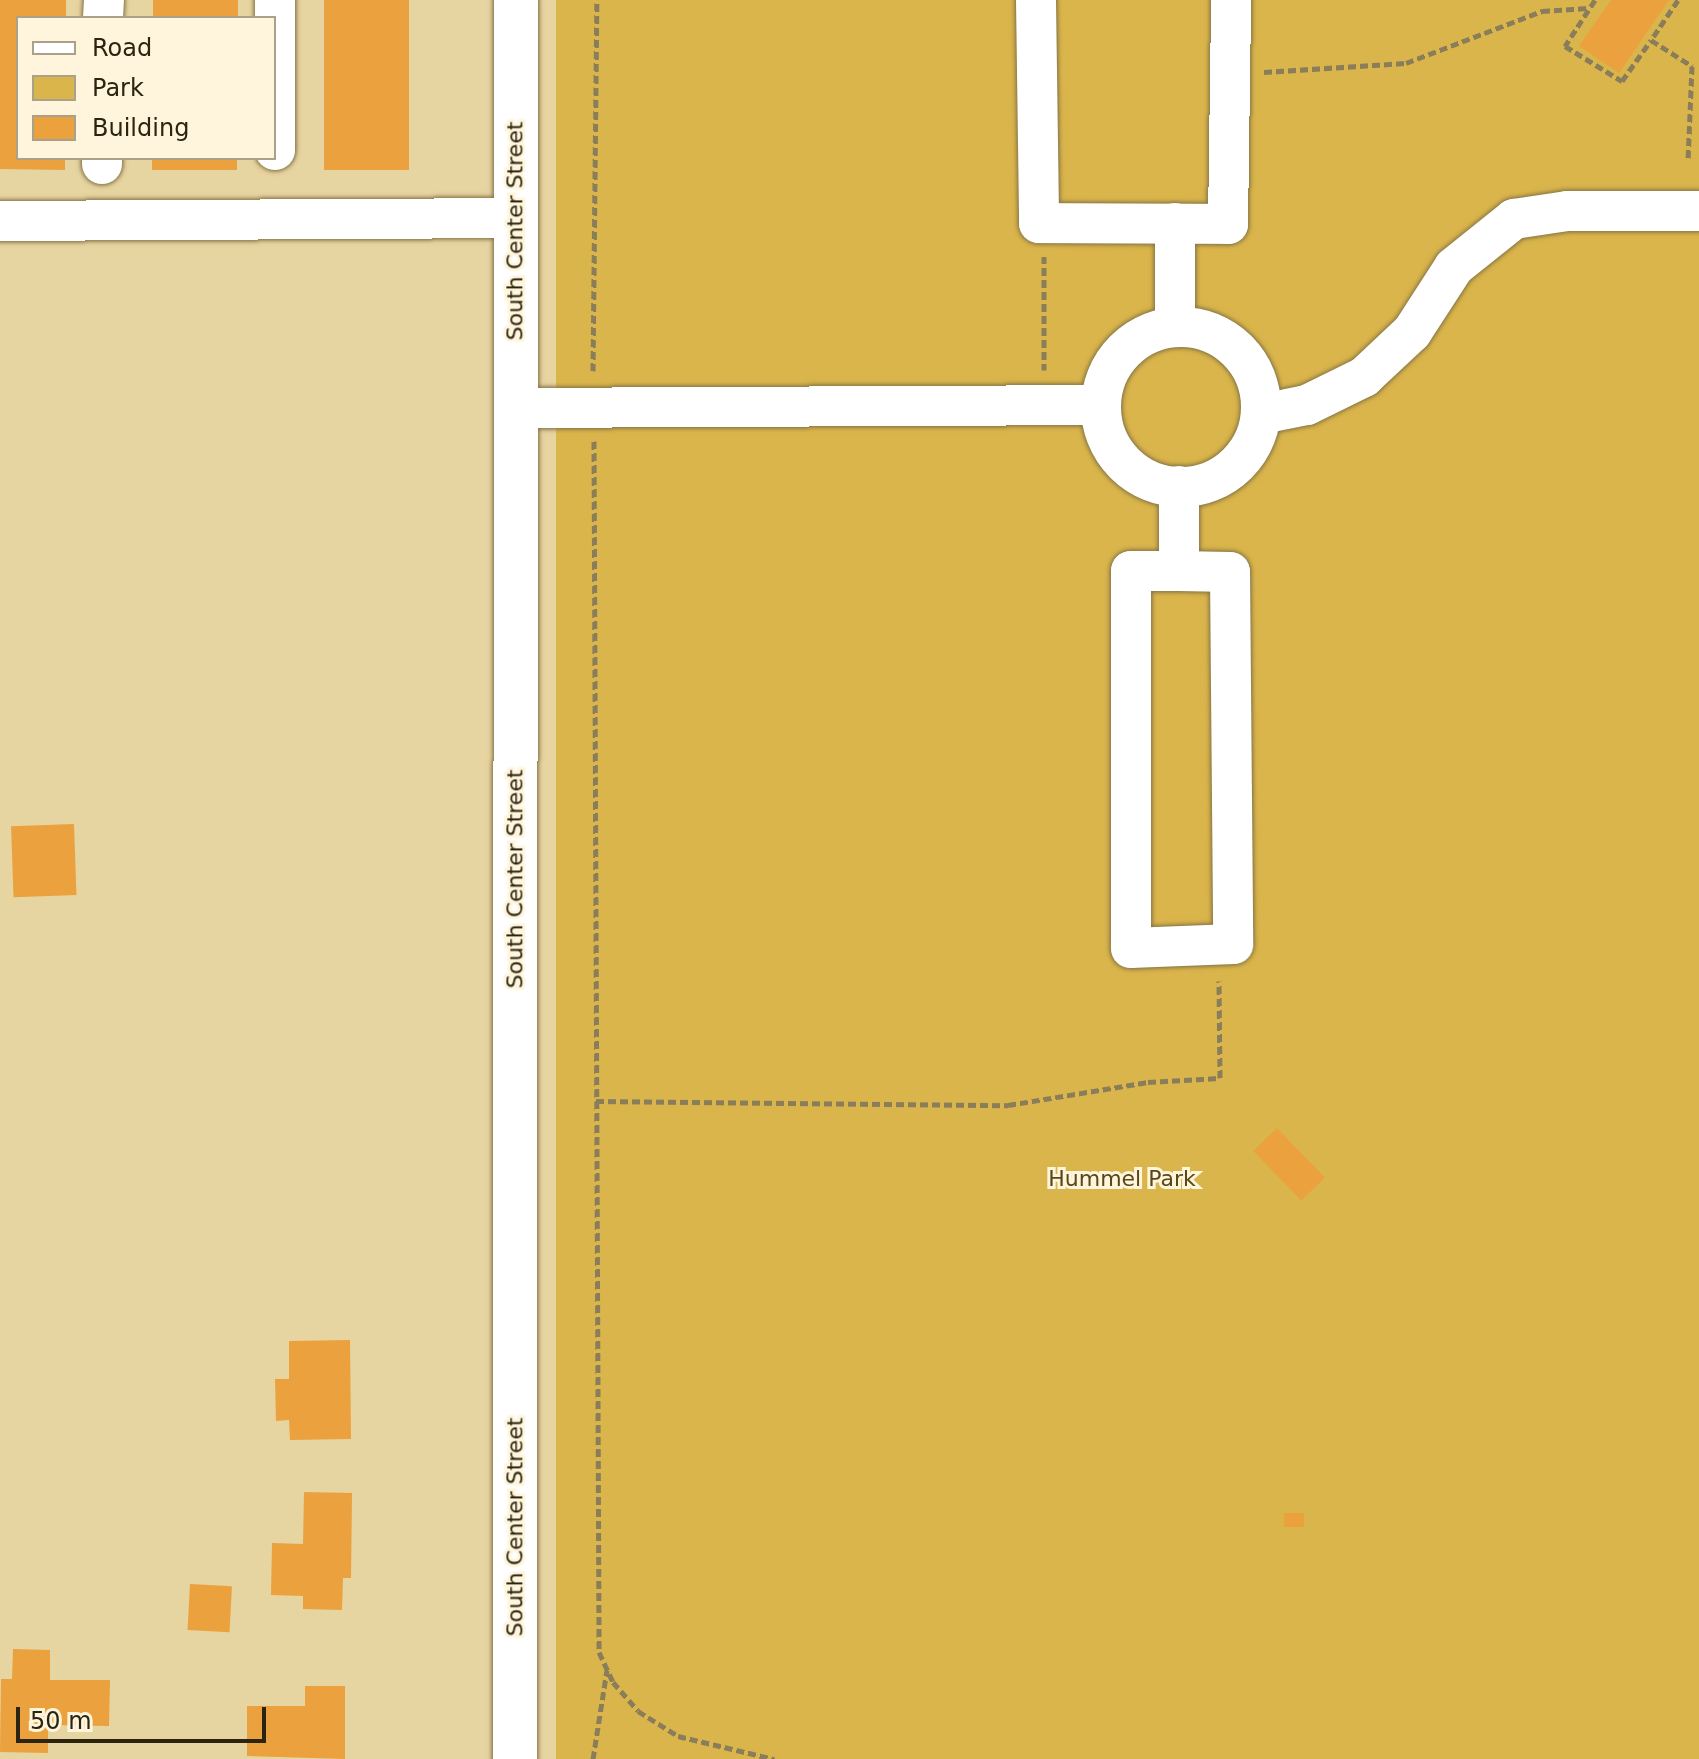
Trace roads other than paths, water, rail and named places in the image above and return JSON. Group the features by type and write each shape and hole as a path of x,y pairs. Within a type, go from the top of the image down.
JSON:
{"main road":[{"name":"South Center Street","path":"515,1759 516,0"}],"street":[{"path":"1036,0 1039,223 1228,224 1231,0"},
{"path":"1262,414 1307,405 1364,377 1412,332 1454,267 1514,219 1567,211 1699,211"},
{"path":"0,221 515,218"},
{"path":"1175,223 1175,326"},
{"path":"1175,326 1211,331 1233,345 1260,387 1262,414 1255,440 1239,463 1217,479 1179,486 1137,475 1117,456 1104,432 1100,405 1117,357 1136,339 1175,326"},
{"path":"515,408 1100,405"},
{"path":"1179,486 1179,571"},
{"path":"1131,571 1179,571 1230,572 1233,944 1131,948 1131,571"}],"park label":[{"name":"Hummel Park","path":"1122,1179"}]}
